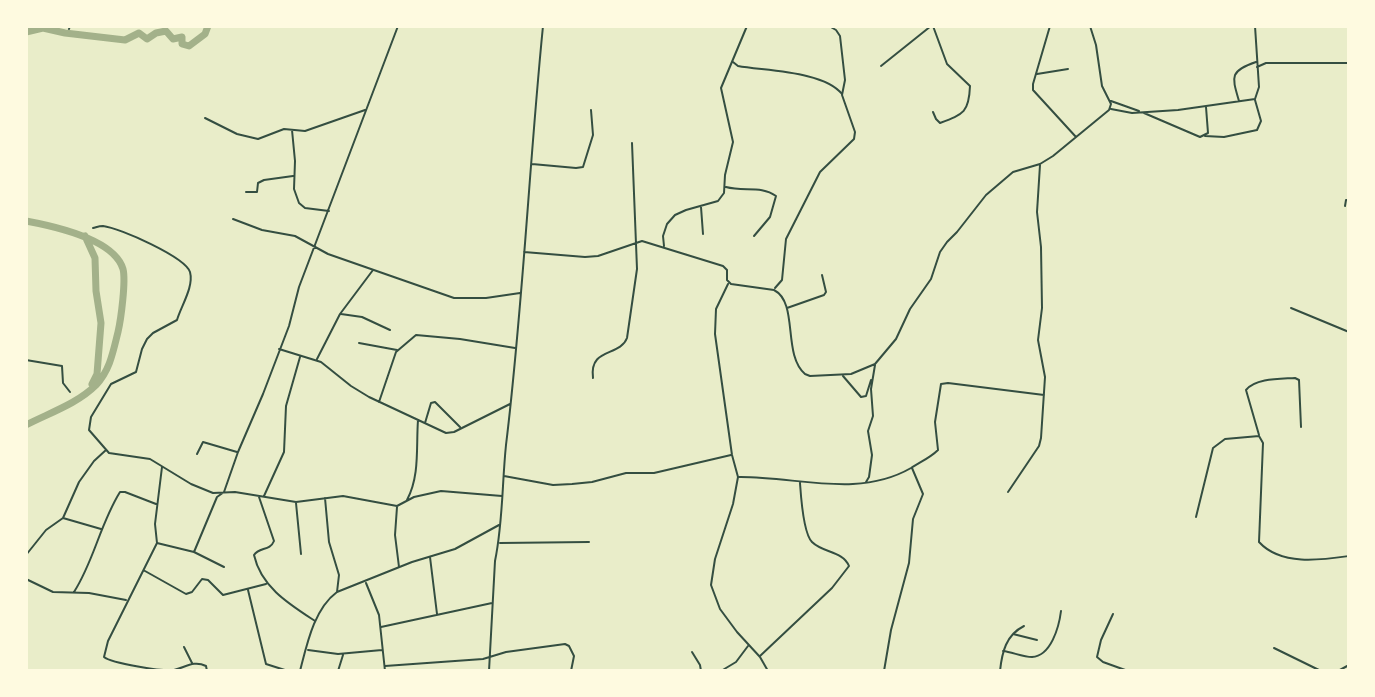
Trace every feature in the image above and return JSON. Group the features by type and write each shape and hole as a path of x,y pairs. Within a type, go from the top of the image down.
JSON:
{"street":[{"path":"194,552 217,497 224,492 263,394 315,245 398,26"},
{"path":"489,671 495,561 499,544 543,26"},
{"path":"664,246 663,236 667,223 675,215 722,198 733,142 721,88 747,26"},
{"path":"829,26 840,36 845,80 842,95"},
{"path":"881,66 932,26 947,64 970,86 970,102 965,111 940,123 933,112"},
{"path":"1050,26 1033,84 1037,97 1050,106 1077,138"},
{"path":"728,283 774,290 782,296 792,347 801,371 810,376 843,376 858,373 875,364 896,339 910,309 930,279 940,252 986,195 1013,172 1040,164 1077,138 1109,110 1110,101 1097,68 1096,45 1090,26"},
{"path":"1110,101 1194,135 1224,137 1257,130 1261,121 1255,99 1259,87 1255,26"},
{"path":"733,62 738,66 814,78 832,85 842,95 855,132 855,139 833,158 816,178 786,239 782,280 774,290"},
{"path":"1239,102 1235,73 1238,69 1256,62"},
{"path":"1256,68 1266,63 1349,63"},
{"path":"1036,74 1068,69"},
{"path":"1109,110 1132,113 1206,107 1255,99"},
{"path":"1205,135 1209,128 1206,107"},
{"path":"205,118 224,129 253,139 284,129 305,131 365,109"},
{"path":"531,164 583,167 593,135 591,110"},
{"path":"292,130 294,189 301,206 330,211"},
{"path":"593,378 592,369 595,362 625,343 637,269 632,143"},
{"path":"1009,492 1039,446 1044,395 1045,377 1038,340 1042,309 1041,247 1037,212 1040,164"},
{"path":"246,192 257,192 258,183 264,180 294,176"},
{"path":"725,186 739,190 765,190 776,196 770,216 754,236"},
{"path":"1345,206 1346,200 1349,200"},
{"path":"701,206 703,234"},
{"path":"233,219 262,230 295,236 328,254 454,298 486,298 520,293"},
{"path":"93,228 106,226 166,253 183,262 190,275 188,290 177,320 147,339 136,372 111,384 91,417 89,430 109,453 150,459 213,492 296,502 343,496 397,506 414,497 441,491 502,496"},
{"path":"524,251 586,257 598,256 636,241 650,242 725,267 728,283 716,309 715,334 732,455 738,477 733,504 715,559 711,585 720,609 760,657 768,671"},
{"path":"317,360 340,314 373,270"},
{"path":"786,309 824,295 822,275"},
{"path":"1290,308 1349,332"},
{"path":"340,314 362,317 390,330"},
{"path":"379,402 398,350 413,336 419,334 516,348"},
{"path":"359,342 398,350"},
{"path":"279,349 317,360 351,386 379,402 446,433 454,432 511,403"},
{"path":"264,497 284,452 286,406 300,356"},
{"path":"26,360 62,366 63,383 70,392"},
{"path":"843,376 861,397 866,396 875,364"},
{"path":"1301,427 1298,380 1295,378 1259,382 1247,387 1263,443 1259,542 1271,552 1300,559 1349,556"},
{"path":"866,483 872,455 868,434 873,416 872,379"},
{"path":"738,477 866,483 894,477 938,450 935,422 941,384 1044,395"},
{"path":"425,424 431,403 435,402 461,428"},
{"path":"407,501 414,485 418,421"},
{"path":"1196,517 1210,455 1217,443 1225,439 1259,436"},
{"path":"197,454 202,443 208,442 238,452"},
{"path":"26,555 46,530 63,517 79,482 106,450"},
{"path":"504,476 553,485 572,484 626,473 654,474 732,455"},
{"path":"162,466 156,524 157,543 127,600 106,646 104,657 118,663 171,671 192,663 203,664 207,671"},
{"path":"884,671 891,631 907,571 913,519 923,494 912,467"},
{"path":"760,657 832,588 849,566 842,557 809,539 800,482"},
{"path":"74,592 85,576 120,492 158,504"},
{"path":"259,496 274,541 270,547 257,551 254,555 266,584 316,621"},
{"path":"325,497 329,542 339,575 337,592"},
{"path":"296,502 301,554"},
{"path":"397,506 395,535 399,567"},
{"path":"63,517 102,530"},
{"path":"300,671 316,621 330,597 430,555 455,549 499,524"},
{"path":"499,544 589,542"},
{"path":"157,543 194,552 224,567"},
{"path":"430,555 437,615"},
{"path":"144,570 186,594 192,592 202,579 208,580 223,595 266,584"},
{"path":"26,579 48,590 106,595 127,600"},
{"path":"365,582 377,606 385,671"},
{"path":"248,589 266,664 288,671"},
{"path":"381,627 493,603"},
{"path":"1003,651 1032,657 1041,654 1052,640 1061,611"},
{"path":"1113,614 1101,640 1097,657 1128,671"},
{"path":"1000,671 1003,651 1012,634 1024,626"},
{"path":"1012,634 1037,640"},
{"path":"385,666 490,658 506,652 565,644 574,656 571,671"},
{"path":"721,671 736,662 748,645"},
{"path":"184,647 192,663"},
{"path":"1274,648 1321,671"},
{"path":"306,650 344,654 383,650"},
{"path":"692,652 701,671"},
{"path":"338,671 344,654"},
{"path":"1338,671 1349,665"}],"waterway":[{"path":"26,32 43,28 125,40 139,33 147,39 166,31 173,39 182,37 182,44 189,46 205,34 208,26"},
{"path":"26,221 81,236 108,250 123,269 124,282 118,332 101,379 80,398 26,425"},
{"path":"85,236 95,258 101,323 97,374 92,384"}]}
